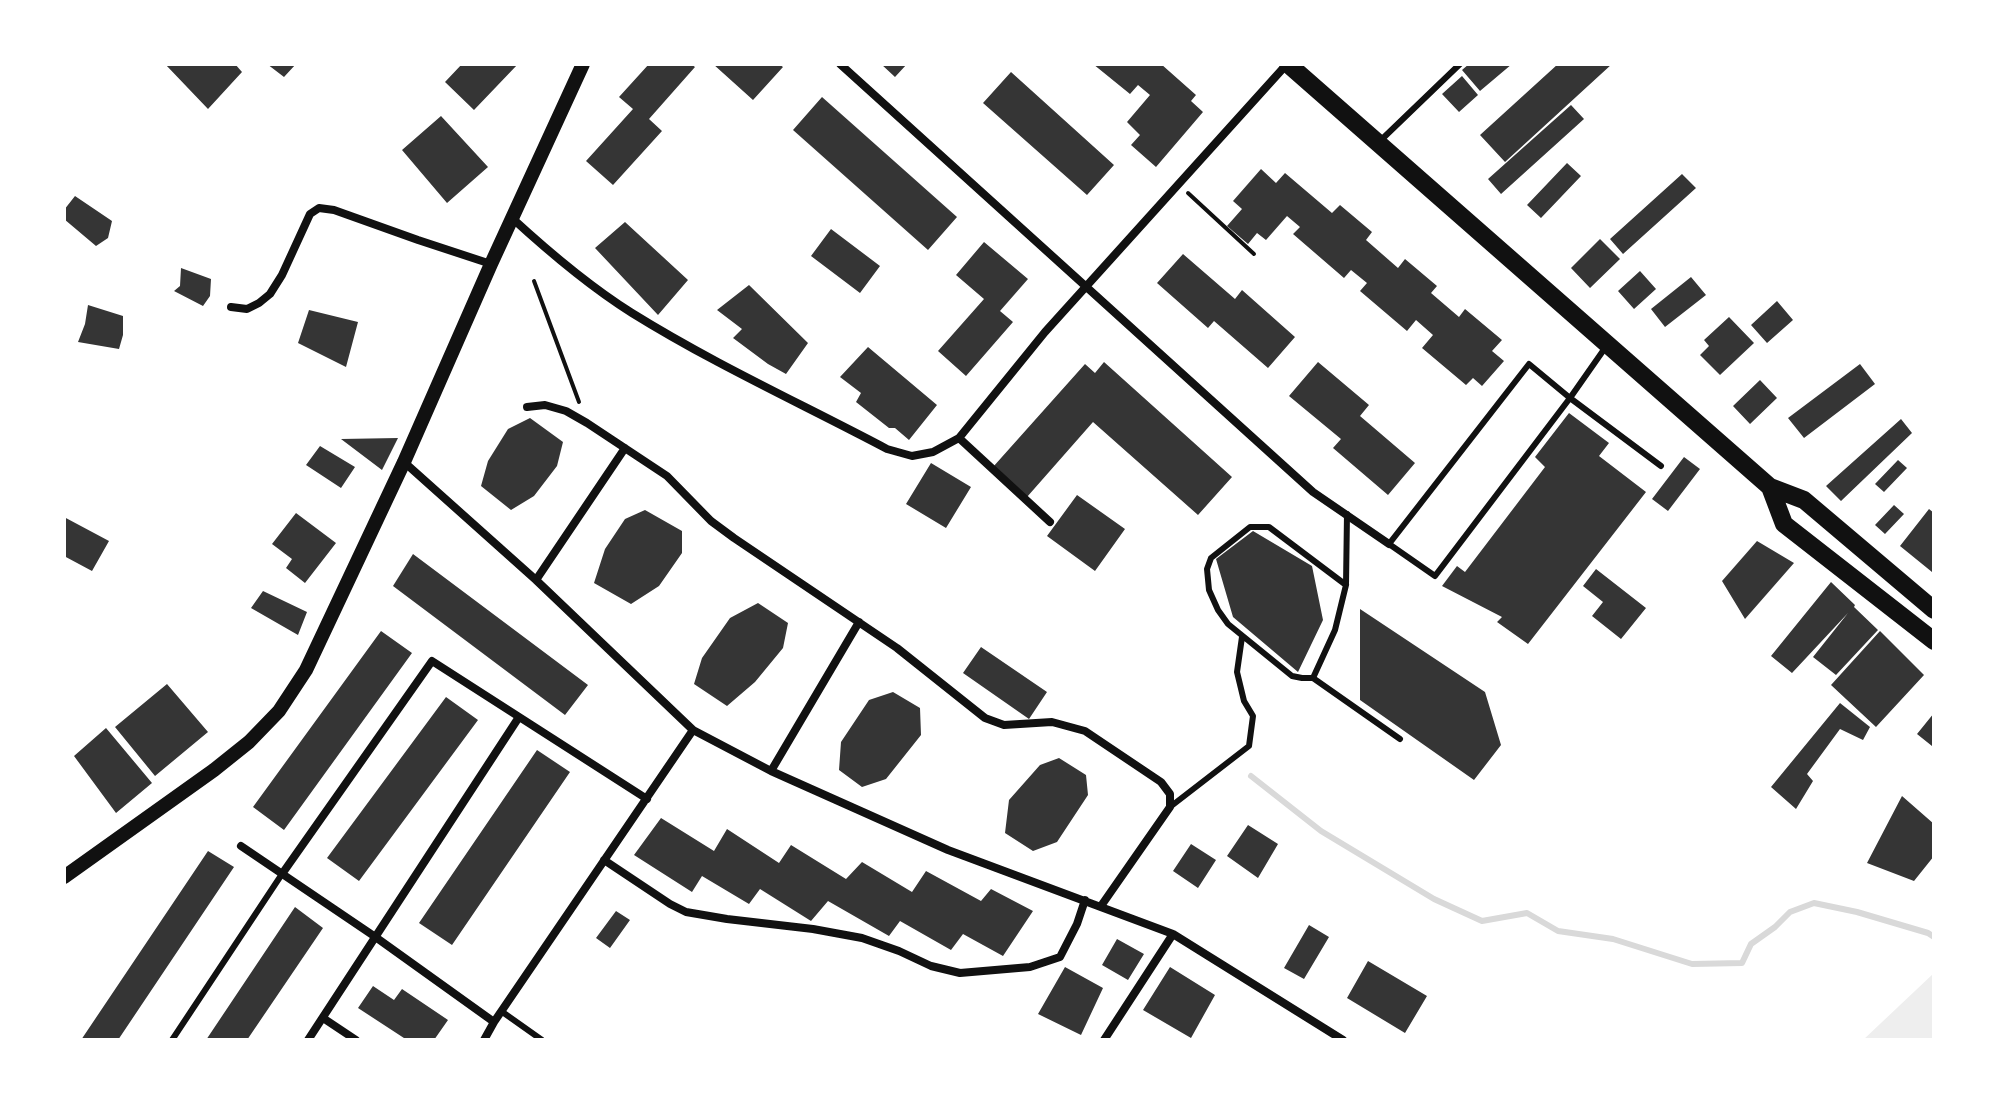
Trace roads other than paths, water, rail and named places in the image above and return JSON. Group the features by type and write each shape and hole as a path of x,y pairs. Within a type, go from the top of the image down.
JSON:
{"main road":[{"path":"1288,64 1770,487 1804,500 1934,610"},
{"path":"1770,487 1784,524 1934,641"}],"street":[{"path":"64,877 249,742 279,711 306,670 404,462 583,64"},
{"path":"840,64 1313,492 1389,544"},
{"path":"512,218 557,259 630,312 711,359 887,449 912,456 933,452 959,438 1045,332 1288,64"},
{"path":"231,307 247,309 270,294 310,214 319,208 334,210 491,264"},
{"path":"527,407 545,405 566,411 667,476 711,521 897,648 985,718 1004,725 1052,722 1085,731 1161,782 1170,794 1170,807 1101,906"},
{"path":"959,438 1050,522"},
{"path":"536,580 625,448"},
{"path":"404,462 536,580 693,730 771,771 948,850 1173,934 1343,1040"},
{"path":"771,771 859,622"},
{"path":"282,874 432,661 647,799"},
{"path":"308,1040 519,717"},
{"path":"484,1040 693,730"},
{"path":"241,846 494,1022"},
{"path":"604,860 686,912 862,938 931,966 960,973 1030,967 1060,957 1085,900"},
{"path":"1104,1040 1173,934"},
{"path":"323,1018 356,1040"}],"lane":[{"path":"1378,143 1460,64"},
{"path":"1608,344 1570,398 1435,576 1389,544 1529,364 1570,398 1661,466"},
{"path":"1313,678 1335,630 1346,585 1347,514"},
{"path":"1346,585 1269,527 1250,527 1211,558 1207,569 1209,590 1228,624 1292,676 1313,678 1400,739"},
{"path":"1170,807 1249,746 1253,716 1244,701 1237,672 1242,636"},
{"path":"172,1040 282,874"},
{"path":"501,1011 542,1040"}],"waterway":[{"path":"1251,776 1321,831 1434,899 1482,921 1527,913 1558,931 1613,939 1692,964 1742,963 1751,944 1790,912 1814,903 1857,912 1934,937"}]}
